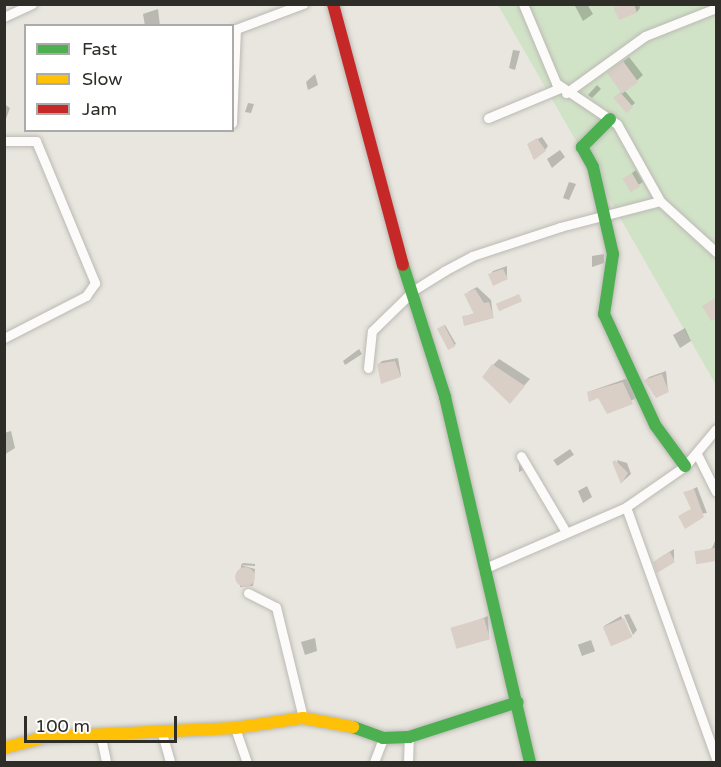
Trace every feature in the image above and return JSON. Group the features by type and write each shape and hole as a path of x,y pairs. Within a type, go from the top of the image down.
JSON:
{"street":[{"path":"4,18 32,4"},
{"path":"234,76 236,29 303,4"},
{"path":"333,4 387,216 414,290 518,702 530,762"},
{"path":"523,4 532,37 563,91 610,119 628,137 660,201 717,252"},
{"path":"488,118 563,91 645,36 717,8"},
{"path":"610,119 583,144 614,262 604,314 655,425 685,466"},
{"path":"4,141 27,137 36,141 95,283 86,296 4,338"},
{"path":"368,368 372,331 414,290 472,256 660,201"},
{"path":"483,568 626,507 685,466 717,429"},
{"path":"697,454 717,492"},
{"path":"521,456 566,532"},
{"path":"626,507 717,759"},
{"path":"248,593 276,607 303,718"},
{"path":"4,748 100,733 235,728 303,718 345,724 383,738 404,741 518,702"},
{"path":"235,728 247,762"},
{"path":"161,730 170,762"},
{"path":"100,733 105,762"},
{"path":"374,762 383,738"},
{"path":"404,741 408,762"}],"green space":[{"path":"498,5 716,5 716,385"}],"building":[{"path":"634,4 637,13 619,20 613,7"},
{"path":"623,61 638,82 622,94 607,73"},
{"path":"620,92 633,107 626,113 613,98"},
{"path":"537,138 546,151 534,160 527,144"},
{"path":"632,173 640,187 630,192 622,178"},
{"path":"503,269 508,279 493,286 488,274"},
{"path":"475,289 484,303 489,302 494,318 464,326 462,316 474,314 464,294"},
{"path":"519,294 522,301 499,311 496,304"},
{"path":"717,297 717,318 711,321 702,306"},
{"path":"444,325 455,346 448,350 437,329"},
{"path":"395,361 401,377 381,384 377,364"},
{"path":"492,364 525,386 510,404 482,377"},
{"path":"662,374 669,392 656,398 644,380"},
{"path":"623,382 633,404 607,414 598,398 589,402 587,392"},
{"path":"615,460 628,473 621,484 612,462"},
{"path":"694,489 704,517 685,529 678,516 691,509 683,492"},
{"path":"715,548 716,561 696,564 694,551"},
{"path":"670,552 675,562 657,573 653,562"},
{"path":"245,567 252,570 255,577 252,584 245,587 238,584 235,577 238,570"},
{"path":"484,618 490,639 456,649 450,628"},
{"path":"624,618 632,637 611,646 603,627"}],"traffic: fast":[{"path":"610,119 582,147 593,167 613,254 604,314 655,425 685,466"},
{"path":"403,265 445,397 530,762"},
{"path":"353,727 383,738 409,737 518,702"}],"traffic: slow":[{"path":"4,748 46,737 235,728 303,718 353,727"}],"traffic: jam":[{"path":"333,4 403,265"}]}
